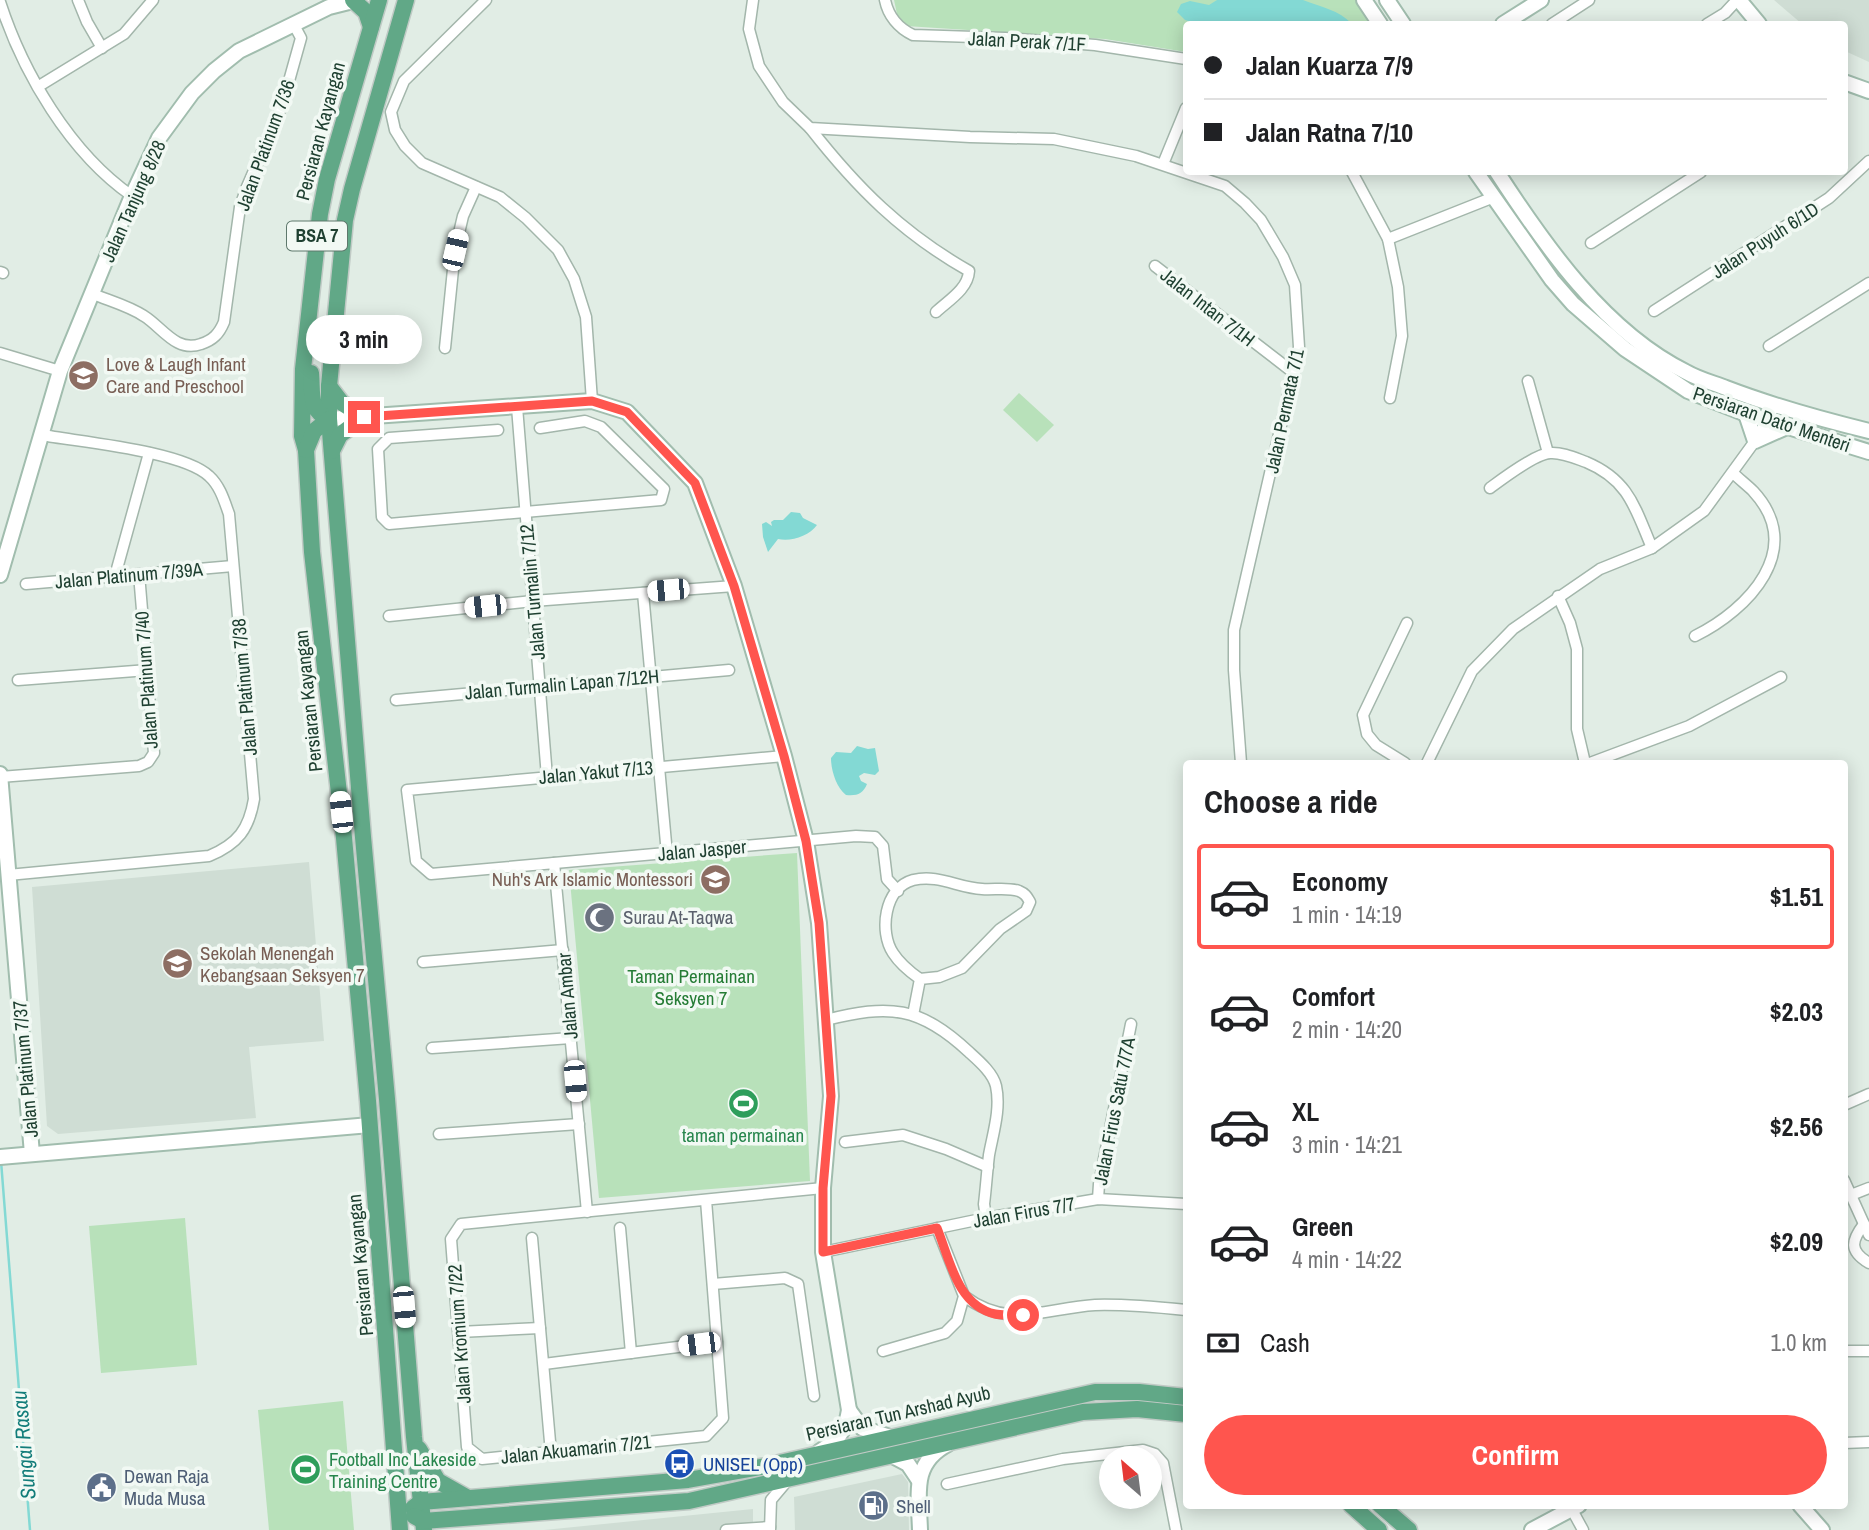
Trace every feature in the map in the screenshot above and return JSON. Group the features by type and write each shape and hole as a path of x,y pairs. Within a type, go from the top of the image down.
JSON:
{"main road":[{"path":"354,0 366,12 371,27"},
{"name":"Persiaran Kayangan","path":"379,0 327,179 320,214 307,336 302,436 306,450 313,552 344,838 370,1125 400,1530"},
{"name":"Persiaran Kayangan","path":"406,0 345,220 329,386 329,419 414,1437 414,1507"},
{"path":"306,450 314,431 329,419 318,414 314,408 307,336"},
{"path":"329,386 342,403 364,417 340,435 330,453"},
{"name":"Persiaran Tun Arshad Ayub","path":"414,1507 470,1499 688,1479 766,1466 1095,1392 1139,1392 1183,1397"},
{"path":"393,1409 419,1527"},
{"name":"Persiaran Tun Arshad Ayub","path":"419,1527 475,1517 689,1501 1083,1412 1138,1409 1183,1414"},
{"path":"414,1437 424,1461 438,1481 470,1499"},
{"path":"1355,1509 1379,1530"},
{"path":"1385,1509 1409,1530"},
{"path":"452,1530 475,1517"}],"street":[{"path":"78,0 102,48"},
{"path":"39,86 124,34 153,0"},
{"name":"Jalan Tanjung 8/28","path":"60,371 132,196 159,138 192,93 239,51 329,7 354,0"},
{"path":"486,0 404,81 391,111 395,130 405,146 422,163 500,197 558,250 574,279 586,317 592,401"},
{"path":"753,0 749,29 759,66 783,102 810,128 850,178 884,211 934,251 969,271 969,280 964,287 936,312"},
{"name":"Jalan Perak 7/1F","path":"885,0 893,19 905,32 912,35 1095,45 1183,59"},
{"path":"1364,0 1378,21"},
{"path":"1387,0 1401,21"},
{"path":"1508,21 1541,0"},
{"path":"1557,21 1590,0"},
{"path":"1712,21 1738,0 1756,21"},
{"path":"0,2 19,53 53,111 98,169 132,196"},
{"name":"Jalan Platinum 7/36","path":"93,294 145,316 181,345 195,346 209,341 220,332 224,322 240,208 282,106 301,38 293,23"},
{"path":"1848,83 1869,91"},
{"path":"1163,164 1183,115"},
{"name":"Jalan Permata 7/1","path":"810,128 1054,139 1183,171"},
{"name":"Jalan Puyuh 6/1D","path":"1654,311 1829,198 1869,161"},
{"name":"Jalan Permata 7/1","path":"1194,175 1225,186 1245,202 1261,220 1283,257 1295,285 1299,347 1234,630 1241,760"},
{"path":"1354,175 1388,239 1398,287 1402,336 1390,398"},
{"name":"Persiaran Dato' Menteri","path":"1478,175 1552,280 1573,304 1625,349 1688,391 1746,414 1771,413 1869,431"},
{"name":"Persiaran Dato' Menteri","path":"1499,175 1579,286 1634,338 1685,372 1771,413 1789,426 1869,452"},
{"path":"1591,243 1696,175"},
{"path":"445,348 455,250 463,216 476,187"},
{"path":"1388,239 1494,197"},
{"name":"Jalan Intan 7/1H","path":"1155,266 1294,373"},
{"path":"1769,346 1869,283"},
{"path":"0,353 60,371 0,576"},
{"path":"1528,381 1548,453"},
{"path":"329,419 592,401 627,412 695,483 734,586 784,756 806,841 819,923 831,1096 823,1188 823,1252 849,1410 847,1422 838,1439 819,1452"},
{"name":"Jalan Turmalin 7/12","path":"517,407 547,777"},
{"path":"1428,760 1472,671 1513,629 1600,569 1652,548 1704,512 1755,441 1771,413"},
{"path":"1746,414 1755,441"},
{"path":"498,430 389,438 378,449 382,517 389,524 660,500 664,489 601,427 584,421 540,428"},
{"path":"1755,441 1789,426"},
{"name":"Jalan Platinum 7/38","path":"8,875 209,856 237,841 246,830 254,799 229,514 222,492 209,475 183,460 42,435"},
{"path":"115,576 149,453"},
{"path":"1490,488 1511,472 1548,453 1579,459 1598,467 1620,482 1636,508 1652,548"},
{"path":"1695,636 1716,626 1739,609 1755,592 1767,573 1774,549 1773,526 1765,508 1754,492 1732,473"},
{"name":"Jalan Platinum 7/39A","path":"26,584 233,566"},
{"name":"Jalan Platinum 7/40","path":"0,776 139,765 148,762 154,753 155,744 139,574"},
{"path":"388,616 533,601 734,586"},
{"path":"643,593 667,853"},
{"path":"1558,596 1570,623 1577,649 1577,729 1583,760"},
{"path":"1400,760 1376,745 1367,734 1363,715 1408,623"},
{"path":"18,680 148,670"},
{"name":"Jalan Turmalin Lapan 7/12H","path":"396,700 729,670"},
{"path":"1598,760 1689,726 1781,677"},
{"name":"Jalan Yakut 7/13","path":"431,874 416,861 407,790 784,756"},
{"name":"Jalan Platinum 7/37","path":"0,776 32,1154"},
{"name":"Jalan Jasper","path":"431,874 856,836 875,837 883,846 887,879 898,891"},
{"name":"Jalan Ambar","path":"554,863 587,1212"},
{"path":"939,878 979,889 1016,890 1025,894 1030,902 1026,911 1000,929 962,968 939,977 920,979 905,968 892,952 884,929 890,903 898,891 912,880 939,878"},
{"path":"423,962 562,950"},
{"path":"913,1015 920,979"},
{"path":"826,1020 888,1009 925,1017 947,1031 980,1063 996,1084 995,1128 984,1204 986,1218"},
{"name":"Jalan Firus Satu 7/7A","path":"1098,1199 1131,1024"},
{"path":"432,1048 571,1038"},
{"path":"1848,1103 1869,1094"},
{"path":"439,1134 579,1124"},
{"path":"8,1156 370,1125"},
{"path":"845,1142 902,1135 946,1149 988,1167"},
{"path":"587,1212 823,1188"},
{"path":"1851,1195 1869,1188"},
{"path":"1848,1189 1869,1235"},
{"name":"Jalan Firus 7/7","path":"823,1252 986,1218 1098,1199 1183,1203"},
{"path":"544,1364 717,1342 706,1200"},
{"name":"Jalan Kromium 7/22","path":"467,1447 452,1239 461,1224 587,1212"},
{"path":"1864,1224 1854,1239 1854,1246 1859,1257 1869,1262"},
{"path":"620,1228 631,1353"},
{"path":"937,1228 964,1296 979,1307 996,1314 1023,1315 1092,1305 1134,1305 1183,1310"},
{"path":"532,1238 551,1453"},
{"path":"713,1284 785,1278 798,1283 814,1396"},
{"path":"883,1351 945,1333 957,1321 964,1296"},
{"path":"458,1332 540,1328"},
{"name":"Jalan Akuamarin 7/21","path":"467,1447 482,1459 706,1436 723,1418 717,1342"},
{"path":"1848,1351 1869,1351"},
{"path":"849,1410 862,1428 890,1437"},
{"path":"918,1479 931,1457 952,1441"},
{"path":"1848,1443 1869,1442"},
{"path":"947,1485 1063,1459 1143,1450 1155,1454 1163,1462 1176,1530"},
{"path":"891,1455 908,1464 918,1479 920,1530"},
{"path":"726,1530 770,1528 771,1500 787,1481"},
{"path":"753,1488 771,1500"},
{"path":"1532,1530 1571,1509"},
{"path":"1576,1509 1583,1530"},
{"path":"1804,1509 1822,1530"}],"shaded area":[{"path":"1774,0 1869,0 1869,62 1848,52 1848,21 1798,21"},
{"name":"Sekolah Menengah Kebangsaan Seksyen 7","path":"309,862 324,1041 249,1047 256,1118 58,1134 47,1126 32,887"},
{"path":"902,1474 908,1482 909,1530 795,1530 794,1497"},
{"path":"753,1509 753,1530 544,1530"}],"green space":[{"path":"894,0 1363,0 1377,21 1183,21 1183,52 1105,39 906,26 897,14"},
{"path":"1019,393 1054,425 1037,442 1003,410"},
{"name":"Taman Permainan Seksyen 7","path":"797,853 810,1181 599,1198 569,870"},
{"path":"185,1218 197,1365 101,1373 89,1226"},
{"name":"Football Inc Lakeside Training Centre","path":"343,1401 354,1530 269,1530 258,1410"}],"water":[{"path":"1217,0 1303,0 1336,12 1349,21 1188,21 1177,12 1181,4 1190,1 1209,5"},
{"path":"791,512 800,513 803,518 817,525 799,537 778,539 768,552 762,524 766,522 772,526 771,522 783,520"},
{"path":"857,746 875,748 879,771 875,775 864,773 859,776 861,781 867,784 864,790 856,795 846,795 839,788 831,758 836,752 851,753"}],"waterway":[{"name":"Sungai Rasau","path":"1,1161 30,1530"}],"place":[{"name":"Love & Laugh Infant Care and Preschool","path":"83,375"},
{"name":"Nuh's Ark Islamic Montessori","path":"716,879"},
{"name":"Surau At-Taqwa","path":"600,917"},
{"name":"Sekolah Menengah Kebangsaan Seksyen 7","path":"177,964"},
{"name":"taman permainan","path":"743,1104"},
{"name":"UNISEL (Opp)","path":"680,1464"},
{"name":"Football Inc Lakeside Training Centre","path":"306,1470"},
{"name":"Dewan Raja Muda Musa","path":"101,1487"},
{"name":"Shell","path":"873,1506"}],"route":[{"path":"364,417 592,401 627,412 695,483 734,586 806,841 819,923 831,1096 823,1188 823,1252 937,1228 964,1296 979,1307 996,1314 1023,1315"}]}
